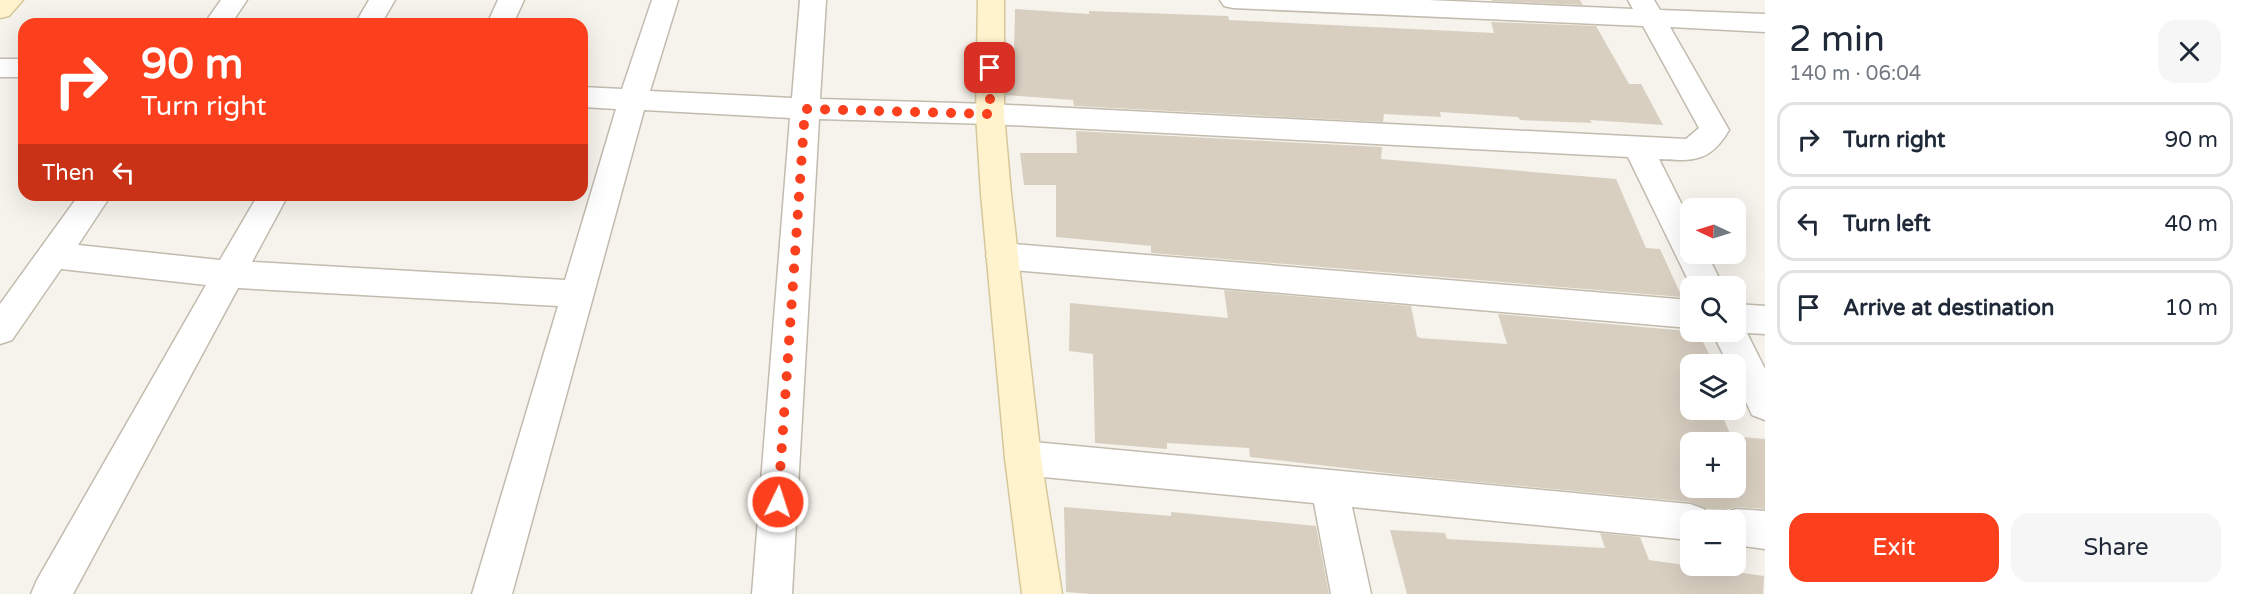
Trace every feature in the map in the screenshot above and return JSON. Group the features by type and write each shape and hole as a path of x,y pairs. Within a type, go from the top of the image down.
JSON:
{"street":[{"path":"0,10 10,0"},
{"path":"221,18 234,0"},
{"path":"372,18 382,0"},
{"path":"503,18 511,0"},
{"path":"492,594 633,100 665,0"},
{"path":"772,594 813,0"},
{"path":"991,0 990,114 1002,256 1023,458 1042,594"},
{"path":"1233,0 1646,9 1765,23"},
{"path":"588,97 805,109 990,114 1693,150 1715,130 1646,9"},
{"path":"0,68 18,68"},
{"path":"1638,147 1702,276"},
{"path":"0,330 92,201"},
{"path":"51,594 270,201"},
{"path":"53,255 228,274 579,294"},
{"path":"1002,256 1680,313"},
{"path":"1746,319 1765,320"},
{"path":"1734,342 1765,404"},
{"path":"1023,458 1680,521"},
{"path":"1329,486 1351,594"},
{"path":"1746,528 1765,530"}],"building":[{"path":"1580,0 1583,5 1492,1"},
{"path":"1015,9 1089,14 1089,11 1228,16 1229,20 1494,33 1491,22 1596,26 1629,84 1641,84 1663,125 1590,120 1592,123 1520,120 1518,117 1440,112 1441,117 1384,114 1383,122 1074,106 1073,100 1006,95 1006,51 1014,52"},
{"path":"1076,131 1382,147 1381,159 1616,179 1646,248 1660,249 1680,297 1151,253 1151,246 1056,237 1056,185 1024,185 1020,153 1077,153"},
{"path":"1224,290 1411,306 1417,336 1420,338 1507,344 1498,314 1680,330 1680,342 1703,342 1709,354 1680,354 1680,420 1724,420 1729,432 1680,432 1680,498 1746,498 1746,437 1765,439 1765,509 1736,507 1726,510 1706,509 1690,502 1404,475 1250,457 1249,448 1167,443 1167,449 1095,443 1093,354 1069,351 1070,303 1228,318"},
{"path":"1064,507 1171,516 1171,512 1316,526 1329,594 1091,594 1066,592"},
{"path":"1390,530 1445,533 1447,539 1605,548 1600,533 1640,537 1649,560 1680,564 1680,576 1746,576 1746,573 1764,576 1763,594 1407,594"}],"route":[{"path":"778,502 805,109 990,114 990,68"}]}
